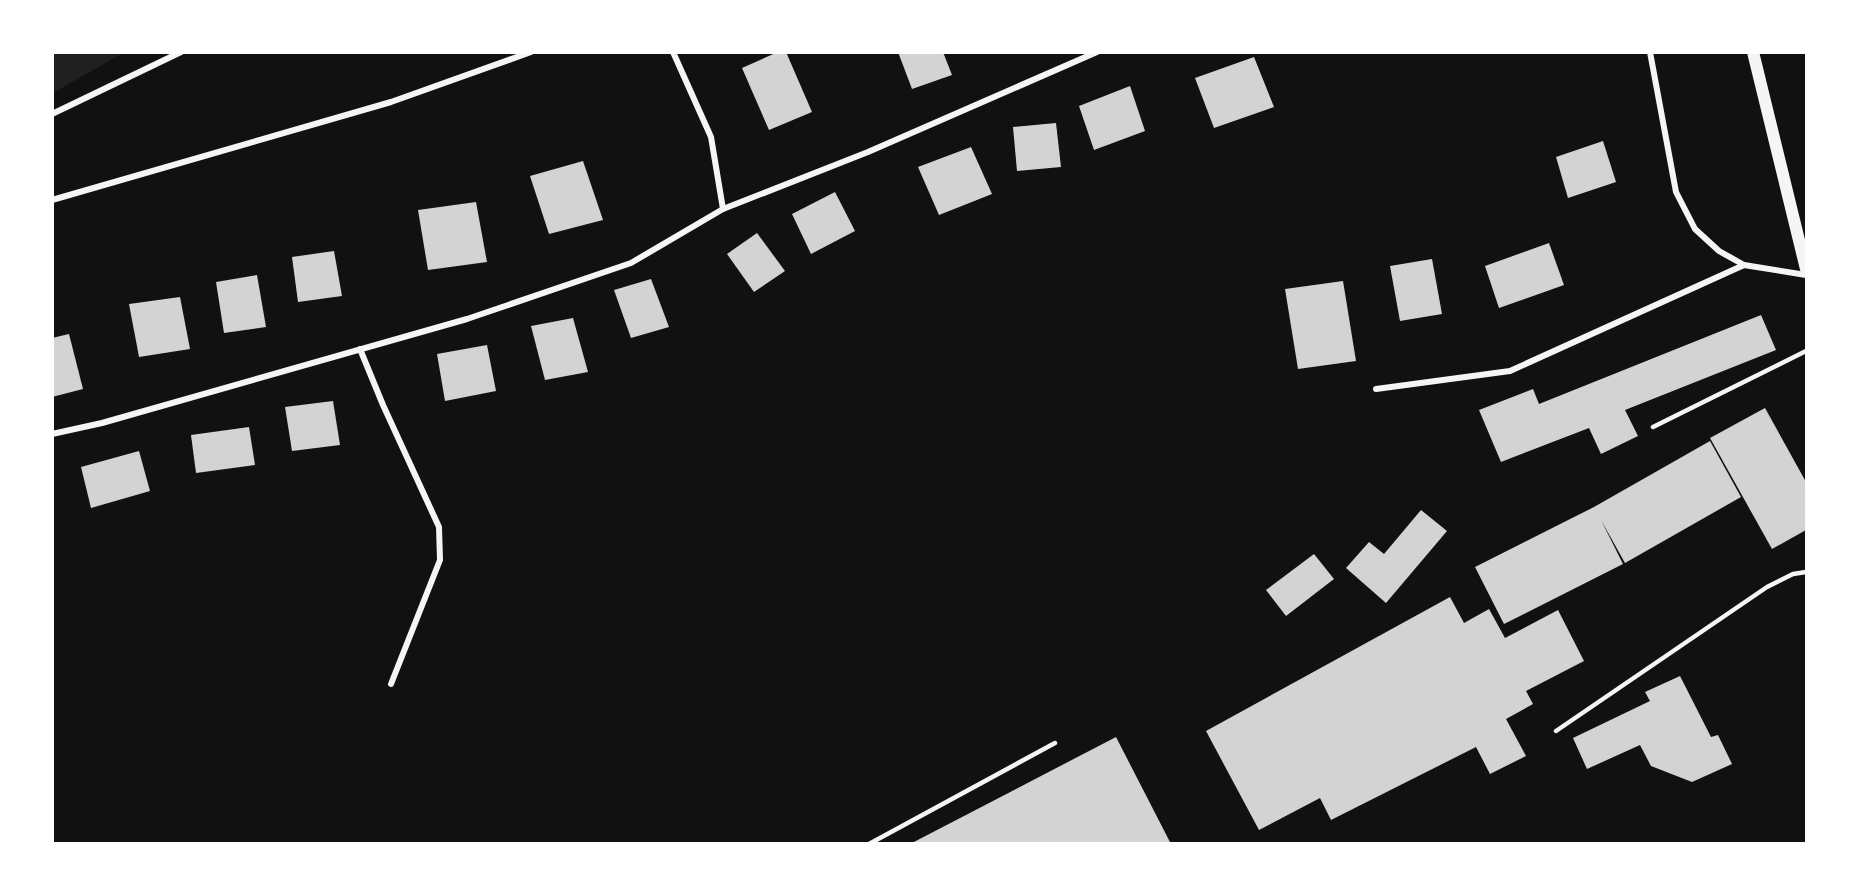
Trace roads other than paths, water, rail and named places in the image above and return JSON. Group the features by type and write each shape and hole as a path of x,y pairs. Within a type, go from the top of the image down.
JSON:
{"main road":[{"path":"1753,52 1806,269"}],"street":[{"path":"52,114 181,52"},
{"path":"52,200 391,102 531,52"},
{"path":"673,52 711,138 723,209"},
{"path":"52,434 102,423 467,319 631,263 723,209 868,152 1097,52"},
{"path":"1650,52 1676,192 1695,229 1719,251 1744,265 1806,275"},
{"path":"1376,389 1510,371 1744,265"},
{"path":"360,349 439,527 440,560 391,684"}],"lane":[{"path":"1653,427 1806,351"},
{"path":"1556,730 1767,587 1793,574 1806,572"},
{"path":"869,843 1055,743"}]}
